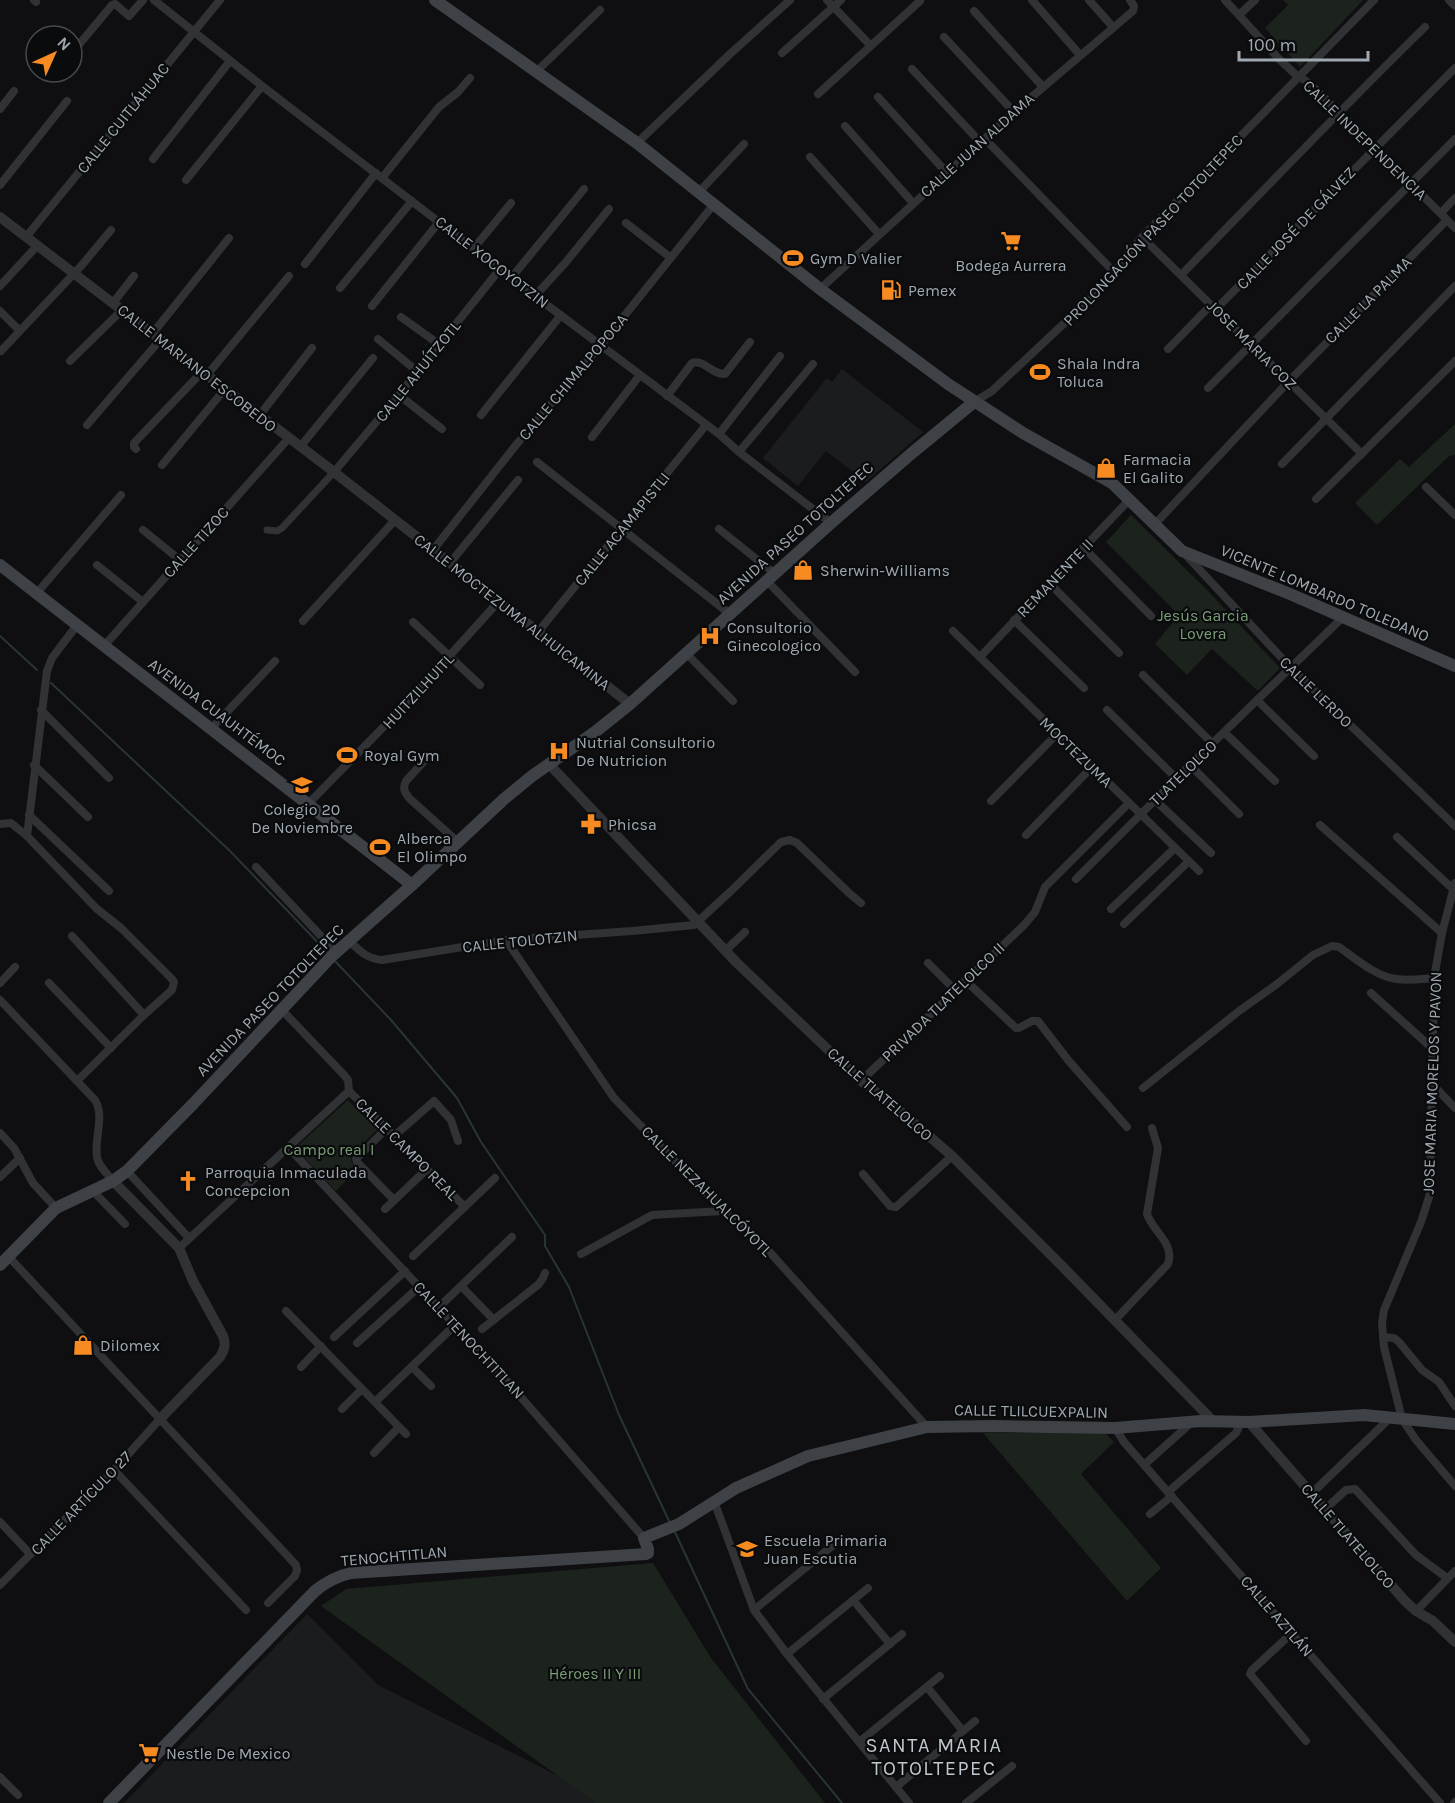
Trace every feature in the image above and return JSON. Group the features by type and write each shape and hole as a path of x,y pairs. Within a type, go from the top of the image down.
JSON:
{"main road":[{"path":"435,0 637,143 820,289 974,402 1023,433 1112,483 1182,552"},
{"name":"AVENIDA PASEO TOTOLTEPEC","path":"4,1260 56,1208 114,1181 127,1172 333,955 504,799 630,704 831,523 974,402"},
{"name":"VICENTE LOMBARDO TOLEDANO","path":"1182,552 1343,617 1455,666"},
{"name":"AVENIDA CUAUHTÉMOC","path":"0,566 412,885"},
{"name":"CALLE TLILCUEXPALIN","path":"674,1526 736,1488 808,1456 927,1427 1115,1428 1192,1422 1245,1422 1364,1415 1455,1424"},
{"name":"TENOCHTITLAN","path":"109,1803 324,1583 338,1576 351,1573 646,1554 646,1545 674,1526"}],"street":[{"path":"84,38 112,4 129,16 143,0"},
{"name":"CALLE XOCOYOTZIN","path":"154,0 262,86 831,523"},
{"name":"CALLE CUITLÁHUAC","path":"26,237 220,0"},
{"path":"637,143 729,54 790,0"},
{"path":"782,53 830,3 840,0"},
{"path":"1032,0 1080,55"},
{"path":"1089,0 1113,27"},
{"name":"CALLE INDEPENDENCIA","path":"1225,0 1279,59 1309,83 1455,228"},
{"path":"1239,15 1255,0"},
{"name":"PROLONGACIÓN PASEO TOTOLTEPEC","path":"974,402 992,391 1106,284 1142,237 1374,0"},
{"path":"1449,0 1455,6"},
{"path":"818,94 920,1"},
{"name":"CALLE JUAN ALDAMA","path":"820,289 1042,87 1133,11 1132,2"},
{"path":"830,3 870,45"},
{"path":"536,72 600,10"},
{"path":"974,11 1042,87"},
{"path":"1181,274 1425,27"},
{"path":"945,37 1014,112"},
{"path":"153,159 230,61"},
{"name":"CALLE JOSÉ DE GÁLVEZ","path":"1168,349 1214,307 1455,68"},
{"path":"912,69 1114,272"},
{"path":"305,264 439,107 458,92 470,78"},
{"path":"186,180 262,86"},
{"path":"0,109 14,92"},
{"path":"878,97 946,173"},
{"path":"0,185 68,101"},
{"path":"844,126 913,203"},
{"path":"1208,388 1455,139"},
{"path":"699,192 744,144"},
{"path":"810,157 879,234"},
{"path":"512,278 584,189"},
{"name":"CALLE LA PALMA","path":"1155,524 1444,217 1455,198"},
{"path":"340,288 412,201"},
{"path":"474,248 511,202"},
{"name":"CALLE CHIMALPOPOCA","path":"433,550 714,204"},
{"path":"535,296 609,209"},
{"name":"CALLE MARIANO ESCOBEDO","path":"0,217 394,520"},
{"path":"372,306 439,222"},
{"path":"626,223 670,258"},
{"path":"1,351 111,230"},
{"name":"JOSE MARIA COZ","path":"1142,237 1362,454"},
{"path":"87,425 229,238"},
{"path":"0,286 37,246"},
{"name":"CALLE AHUÍTZOTL","path":"334,472 500,269"},
{"path":"70,361 118,307 134,276"},
{"path":"136,449 134,443 204,373 289,276"},
{"path":"1282,464 1455,286"},
{"path":"0,311 20,330"},
{"path":"481,415 561,315"},
{"path":"401,317 440,345"},
{"path":"378,339 418,372"},
{"path":"667,396 696,361 716,373 725,375 750,342"},
{"path":"259,416 312,348"},
{"path":"718,434 780,356"},
{"path":"300,447 373,358"},
{"path":"1316,499 1455,361"},
{"path":"739,452 813,364"},
{"path":"592,437 640,375"},
{"path":"162,465 225,389"},
{"path":"399,395 442,429"},
{"name":"CALLE ACAMAPISTLI","path":"538,632 706,425"},
{"name":"CALLE TIZOC","path":"104,646 288,439"},
{"path":"537,462 730,614"},
{"path":"267,530 277,531 282,528 334,472"},
{"path":"450,563 518,480"},
{"path":"1426,487 1455,515"},
{"path":"36,594 122,495"},
{"name":"REMANENTE II","path":"980,657 1130,499"},
{"path":"303,621 394,520"},
{"name":"CALLE MOCTEZUMA ALHUICAMINA","path":"394,520 630,704"},
{"path":"719,529 770,577 855,672"},
{"path":"143,530 180,560"},
{"path":"1083,547 1151,616"},
{"name":"CALLE LERDO","path":"1182,552 1291,668 1455,826"},
{"path":"97,565 142,602"},
{"path":"1049,583 1119,653"},
{"name":"HUITZILHUITL","path":"309,803 360,753 499,601"},
{"name":"TLATELOLCO","path":"1076,879 1176,778 1343,617"},
{"path":"1014,620 1084,688"},
{"path":"413,622 480,685"},
{"path":"27,836 41,710 49,664 77,626"},
{"name":"MOCTEZUMA","path":"953,631 1199,872"},
{"path":"686,653 734,701"},
{"path":"212,729 275,661"},
{"path":"1143,675 1213,744"},
{"path":"1257,700 1314,756"},
{"path":"41,710 109,778"},
{"path":"1107,710 1176,778"},
{"path":"1225,733 1275,781"},
{"path":"991,801 1057,734"},
{"path":"426,759 406,781 405,792 458,842"},
{"name":"CALLE TLATELOLCO","path":"549,764 725,951 861,1081 892,1104 952,1156 1213,1421"},
{"path":"34,765 88,817"},
{"path":"1190,765 1239,814"},
{"path":"1026,835 1092,767"},
{"path":"1155,800 1211,853"},
{"name":"PRIVADA TLATELOLCO II","path":"861,1081 1025,924 1035,912 1045,887 1129,803"},
{"path":"29,815 109,891"},
{"path":"0,824 11,823 27,836 90,903 122,928 174,982 172,990 143,1014 78,1080"},
{"path":"1320,825 1442,933"},
{"path":"1397,837 1454,886"},
{"path":"697,923 781,842 786,840 793,841 803,848 861,903"},
{"path":"1111,909 1174,848"},
{"path":"1124,924 1189,861"},
{"path":"256,867 333,955"},
{"name":"JOSE MARIA MORELOS Y PAVON","path":"1396,1418 1382,1323 1384,1310 1421,1222 1430,1194 1434,978 1454,886"},
{"name":"CALLE TOLOTZIN","path":"349,941 367,956 382,960 506,940 690,926 697,923"},
{"path":"725,951 745,932"},
{"path":"72,936 143,1014"},
{"name":"CALLE NEZAHUALCÓYOTL","path":"506,940 614,1098 723,1211 766,1248 927,1427"},
{"path":"1143,1088 1239,1011 1323,949 1332,946 1339,947 1381,975 1394,979 1434,978"},
{"path":"928,963 955,990"},
{"path":"0,983 15,967"},
{"path":"965,980 1016,1028 1032,1021 1038,1021 1068,1060 1127,1127"},
{"path":"49,983 111,1048"},
{"path":"1371,993 1433,1049"},
{"path":"0,1000 78,1080 98,1104 97,1156 101,1166 179,1248 349,1091"},
{"name":"CALLE CAMPO REAL","path":"281,1009 344,1075 348,1080 349,1091 465,1207"},
{"path":"1433,1085 1455,1108"},
{"path":"393,1137 434,1101 451,1120 458,1141"},
{"path":"1115,1320 1168,1264 1170,1257 1167,1244 1147,1214 1158,1148 1152,1128"},
{"path":"386,1129 356,1159 394,1200"},
{"path":"0,1133 14,1148 33,1183 56,1208"},
{"name":"CALLE TENOCHTITLAN","path":"288,1147 456,1324 646,1545"},
{"path":"863,1174 890,1206 896,1207 952,1156"},
{"path":"0,1177 20,1158"},
{"path":"385,1209 426,1170"},
{"path":"127,1172 189,1238"},
{"path":"413,1256 495,1178"},
{"path":"92,1190 125,1224"},
{"path":"581,1254 652,1215 723,1211"},
{"path":"439,1307 512,1237"},
{"name":"CALLE ARTÍCULO 27","path":"0,1585 114,1470 225,1350 223,1336 193,1281 179,1248"},
{"path":"4,1260 160,1419 296,1565 295,1576 268,1603"},
{"path":"334,1337 405,1271"},
{"path":"482,1329 539,1284 544,1273"},
{"path":"357,1343 420,1286"},
{"path":"461,1286 494,1320"},
{"path":"286,1311 406,1434"},
{"path":"375,1402 456,1324"},
{"path":"1383,1337 1394,1338 1399,1342 1422,1370 1439,1382 1455,1406"},
{"path":"301,1367 321,1346"},
{"path":"412,1367 431,1386"},
{"path":"342,1409 362,1389"},
{"path":"1311,1494 1396,1418 1455,1486"},
{"path":"1145,1464 1192,1422"},
{"path":"1150,1514 1245,1422"},
{"name":"CALLE TLATELOLCO","path":"1245,1422 1400,1595 1455,1642"},
{"path":"374,1453 399,1426"},
{"name":"CALLE AZTLÁN","path":"1115,1428 1124,1442 1440,1803"},
{"path":"114,1470 246,1610"},
{"path":"1324,1510 1346,1490 1355,1489 1416,1555 1447,1578"},
{"path":"714,1501 754,1610 823,1699 909,1803"},
{"path":"0,1522 30,1554"},
{"path":"754,1610 837,1542"},
{"path":"1416,1611 1455,1570"},
{"path":"787,1654 868,1588"},
{"path":"853,1600 890,1644"},
{"path":"823,1699 902,1634"},
{"path":"1292,1634 1250,1674 1306,1741"},
{"path":"859,1742 940,1676"},
{"path":"927,1687 963,1731"},
{"path":"896,1787 975,1722"},
{"path":"966,1803 1012,1766"},
{"path":"0,1777 18,1795"}],"shaded area":[{"path":"842,369 923,432 866,482 826,451 798,486 763,458 827,378 832,382"},
{"path":"307,1614 378,1685 612,1803 124,1803"}],"green space":[{"path":"1283,0 1363,0 1300,67 1265,28 1288,5"},
{"path":"1455,424 1455,455 1449,456 1377,525 1355,503 1400,459 1409,467"},
{"name":"Jesús Garcia Lovera","path":"1131,515 1208,591 1280,668 1258,691 1212,649 1187,675 1155,644 1179,615 1106,542"},
{"name":"Campo real I","path":"348,1100 377,1130 352,1154 351,1161 357,1169 336,1191 295,1148"},
{"path":"983,1433 1105,1433 1114,1442 1081,1474 1161,1568 1127,1601"},
{"name":"Héroes II Y III","path":"653,1563 711,1658 825,1803 596,1803 321,1606 346,1589"}],"waterway":[{"path":"0,636 37,670"},
{"path":"51,683 230,851 328,953"},
{"path":"334,960 391,1020 457,1098 481,1142 545,1235 545,1246 569,1287 619,1415 670,1523"},
{"path":"674,1530 748,1689 842,1803"}],"place":[{"name":"Bodega Aurrera","path":"1011,241"},
{"name":"Gym D Valier","path":"793,258"},
{"name":"Pemex","path":"891,290"},
{"name":"Shala Indra Toluca","path":"1040,372"},
{"name":"Farmacia El Galito","path":"1106,468"},
{"name":"Sherwin-Williams","path":"803,570"},
{"name":"Consultorio Ginecologico","path":"710,636"},
{"name":"Nutrial Consultorio De Nutricion","path":"559,751"},
{"name":"Royal Gym","path":"347,755"},
{"name":"Colegio 20 De Noviembre","path":"302,785"},
{"name":"Phicsa","path":"591,824"},
{"name":"Alberca El Olimpo","path":"380,847"},
{"name":"Parroquia Inmaculada Concepcion","path":"188,1181"},
{"name":"Dilomex","path":"83,1345"},
{"name":"Escuela Primaria Juan Escutia","path":"747,1549"},
{"name":"Nestle De Mexico","path":"149,1753"}],"district":[{"name":"SANTA MARIA TOTOLTEPEC","path":"934,1756"}]}
